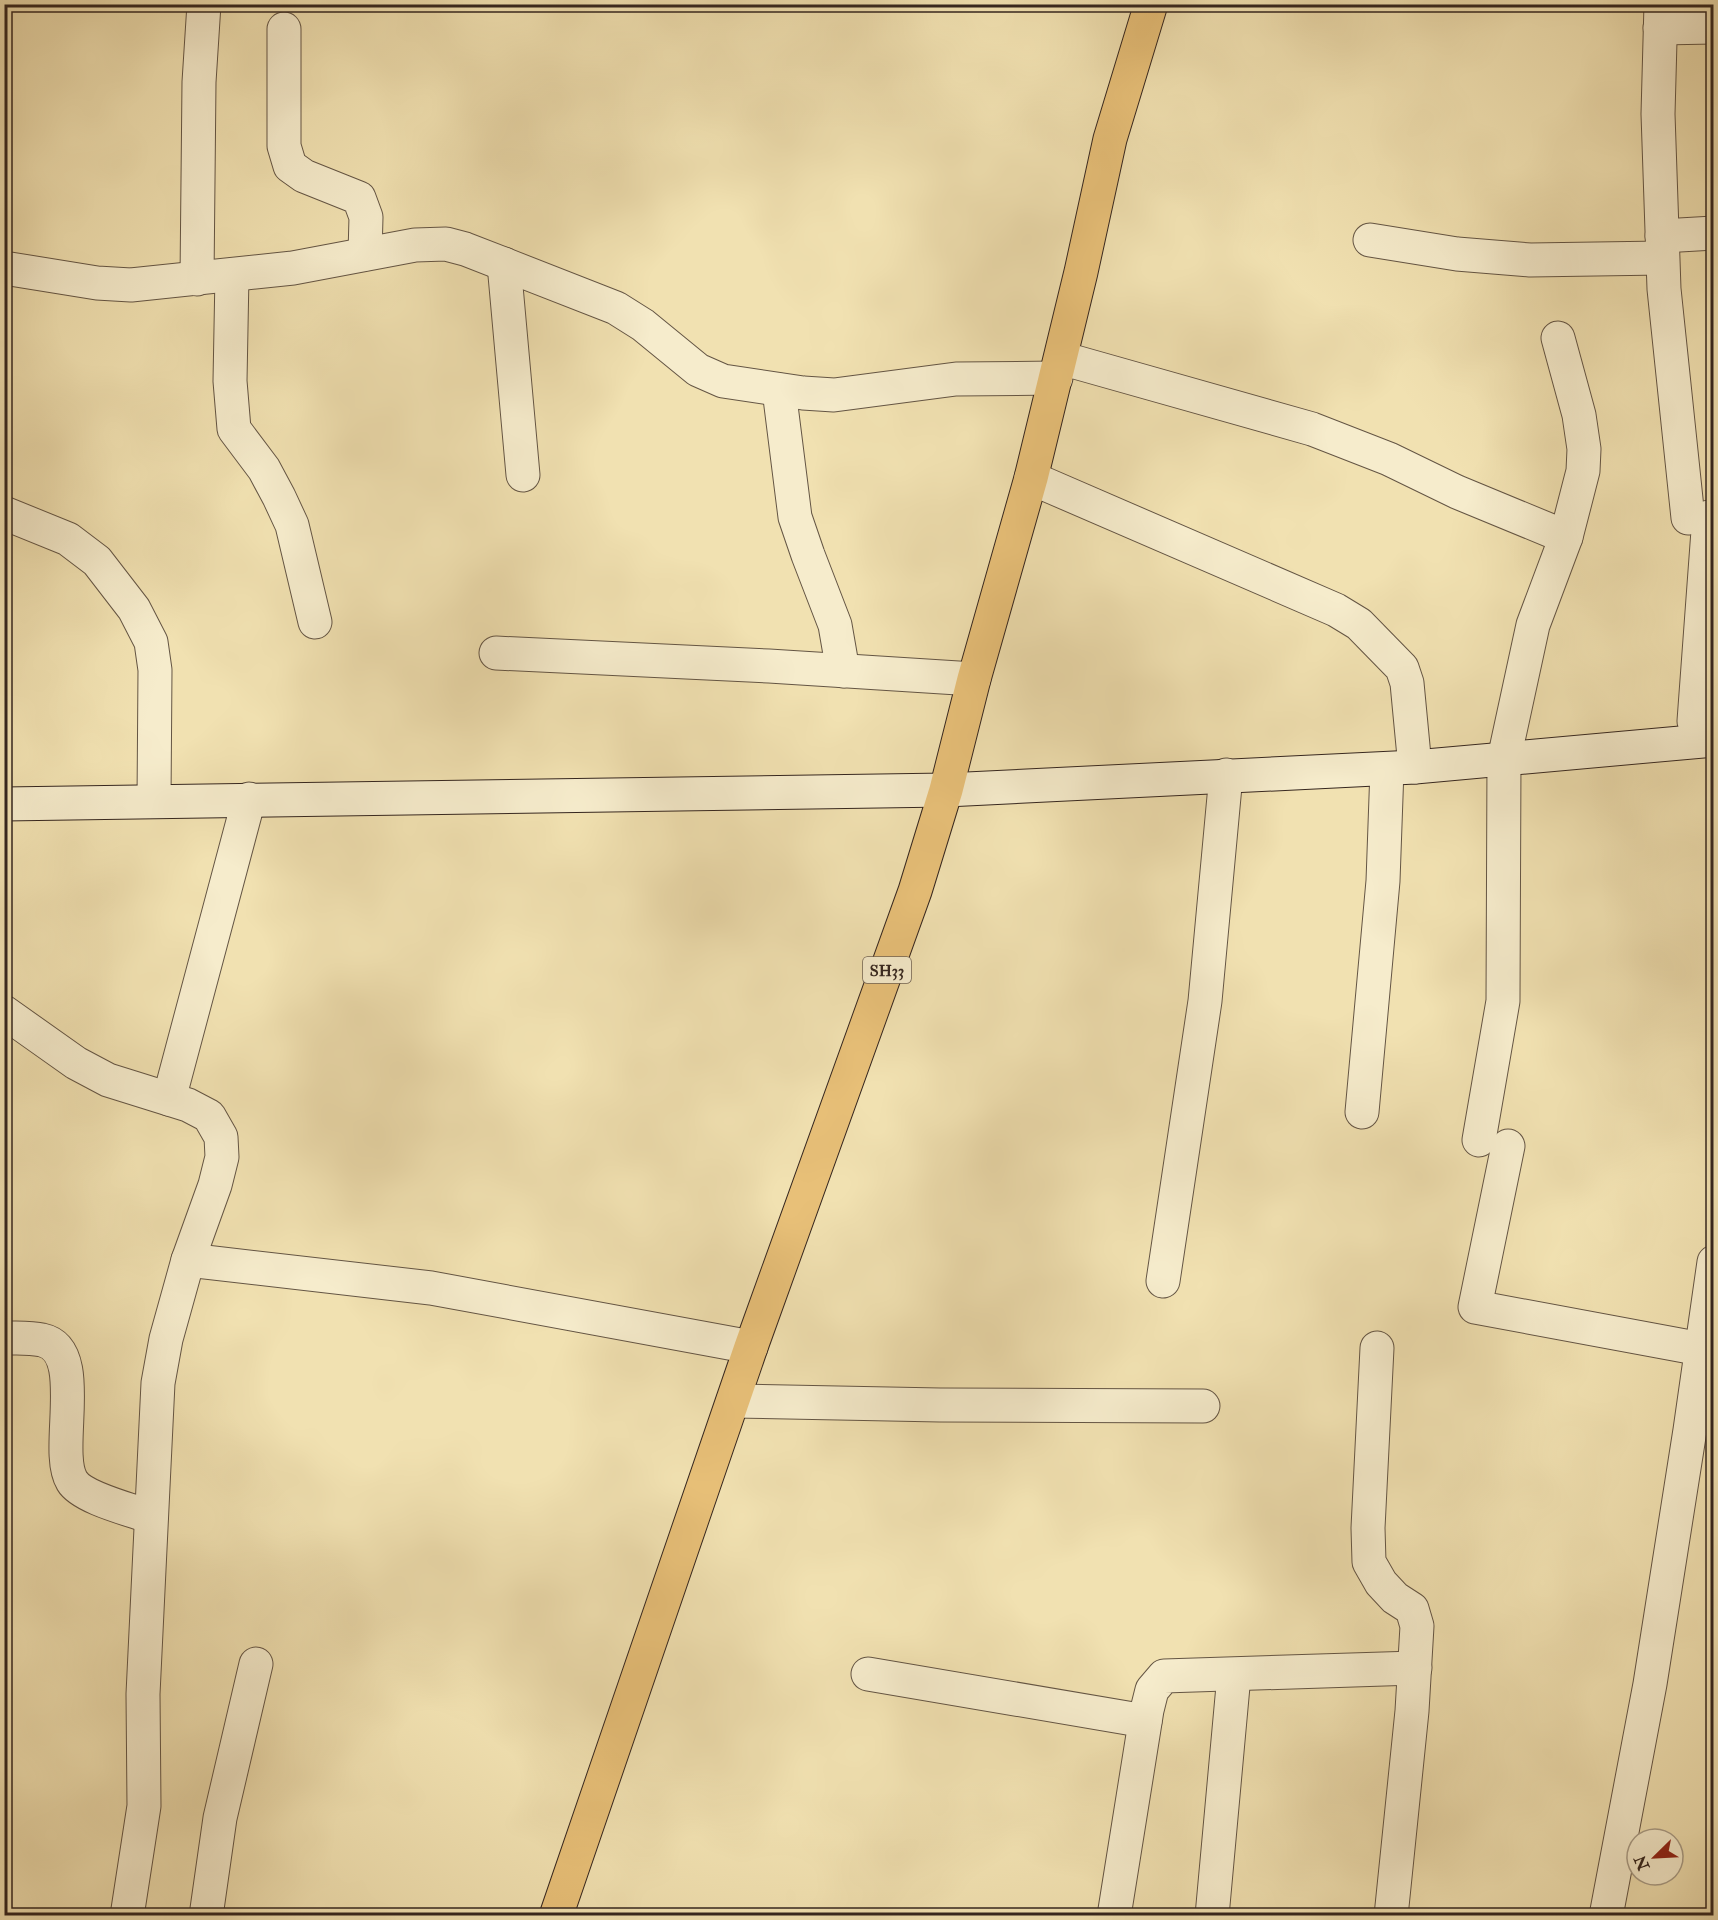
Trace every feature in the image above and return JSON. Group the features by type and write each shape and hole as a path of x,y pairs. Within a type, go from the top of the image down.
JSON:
{"main road":[{"name":"SH33","path":"556,1916 751,1347 915,891 946,790 974,679 1031,478 1110,139 1151,4"}],"street":[{"path":"197,279 199,82 204,4"},
{"path":"1713,27 1661,16 1658,114 1664,290 1698,517 1694,721 1702,731 1713,734"},
{"path":"284,29 284,146 290,166 304,176 359,198 366,217 365,254"},
{"path":"1371,240 1457,254 1530,260 1662,247 1713,233"},
{"path":"4,268 120,284 197,279 293,268 415,245 446,244 616,308 643,325 698,370 723,381 779,390 834,395 1058,368 1312,429 1389,459 1457,492 1566,537"},
{"path":"504,264 523,475"},
{"path":"232,275 230,381 234,429 264,469 292,525 315,622"},
{"path":"1558,338 1579,415 1584,449 1583,471 1566,537 1533,625 1504,759 1503,1001 1493,1143 1475,1307 1701,1349"},
{"path":"779,390 795,516 835,625 843,671"},
{"path":"1031,478 1336,610 1359,624 1402,668 1407,683 1401,768 1383,881 1362,1112"},
{"path":"4,513 42,527 75,544 97,561 134,609 151,642 155,670 154,801"},
{"path":"496,653 974,679"},
{"path":"4,804 946,790 1401,768 1713,740"},
{"path":"1163,1281 1205,1000 1226,775"},
{"path":"169,1099 249,800"},
{"path":"4,1012 76,1063 108,1080 188,1105 209,1116 221,1137 222,1157 188,1260 166,1339 158,1383 143,1694 144,1806 127,1916"},
{"path":"188,1260 431,1288 751,1347"},
{"path":"1606,1916 1652,1673 1713,1262"},
{"path":"4,1338 42,1340 53,1345 61,1355 67,1379 66,1461 72,1481 84,1493 151,1517"},
{"path":"1377,1348 1368,1528 1369,1562 1381,1582 1395,1598 1412,1609 1417,1626 1415,1668 1390,1916"},
{"path":"733,1401 1203,1406"},
{"path":"206,1916 220,1818 256,1664"},
{"path":"1114,1916 1145,1721 1152,1690 1164,1676 1415,1668"},
{"path":"868,1674 1145,1721"},
{"path":"1212,1916 1234,1675"}]}
